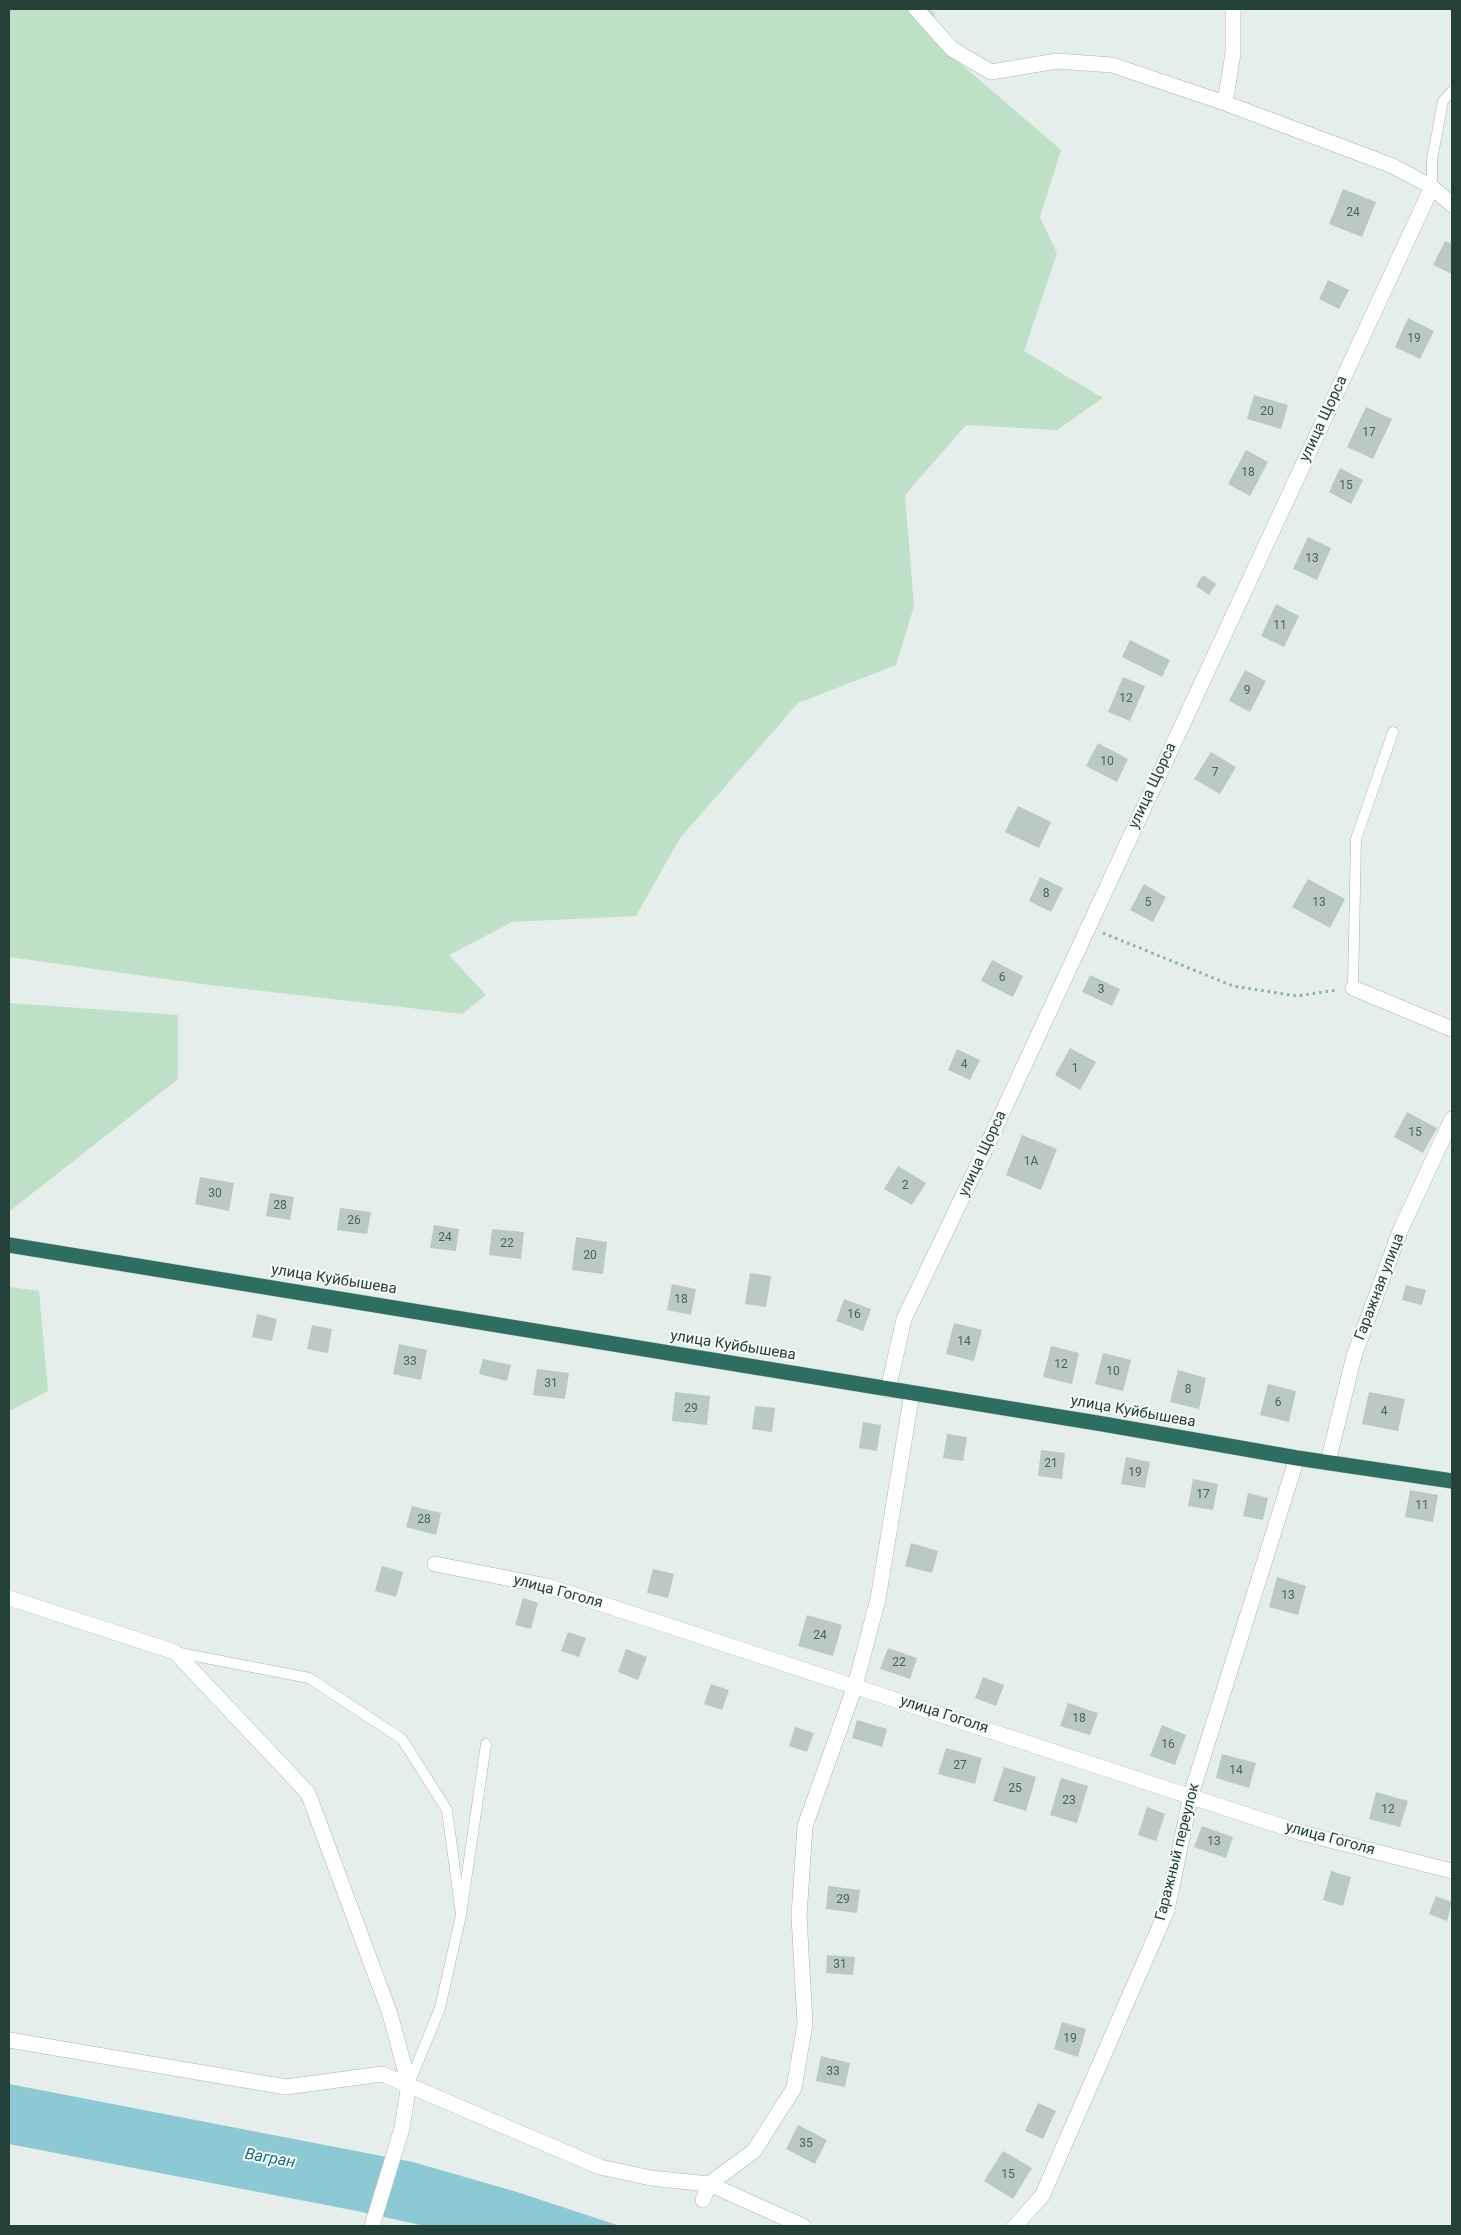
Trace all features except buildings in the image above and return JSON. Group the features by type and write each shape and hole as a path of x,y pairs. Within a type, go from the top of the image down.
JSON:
{"highway":[{"name":"улица Куйбышева","path":"9,1245 1297,1458 1452,1481"}],"street":[{"path":"916,9 952,49 991,72 1057,61 1112,65 1225,103 1393,166 1432,187 1452,205"},
{"path":"1225,103 1233,53 1233,9"},
{"name":"улица Щорса","path":"888,1390 904,1319 984,1152 1432,187"},
{"path":"1353,988 1452,1029"},
{"name":"Гаражная улица","path":"1328,1462 1354,1356 1400,1231 1452,1119"},
{"path":"703,2200 709,2184 754,2151 794,2088 805,2024 800,1916 805,1826 855,1686 878,1600 912,1393"},
{"name":"Гаражный переулок","path":"1015,2226 1042,2196 1167,1910 1191,1796 1297,1458"},
{"name":"улица Гоголя","path":"435,1564 547,1586 1302,1832 1452,1871"},
{"path":"9,1598 175,1652 308,1793 390,2014 409,2084 402,2128 372,2226"},
{"path":"9,2040 286,2087 382,2074 600,2167 651,2178 709,2184 803,2226"}],"lane":[{"path":"1432,187 1432,160 1443,101 1452,91"},
{"path":"1353,988 1356,839 1393,732"},
{"path":"175,1652 309,1678 402,1738 447,1810 461,1915"},
{"path":"409,2084 440,2008 461,1915 486,1744"}],"path":[{"path":"1088,927 1233,986 1297,996 1353,988"}],"green space":[{"path":"9,9 927,9 935,12 933,40 1061,150 1040,217 1057,253 1024,351 1103,398 1057,430 966,425 905,495 914,606 896,665 798,703 680,838 636,916 512,922 449,955 486,995 462,1014 202,984 9,957"},
{"path":"9,1003 178,1015 178,1079 11,1210 9,1210"},
{"path":"9,1287 39,1291 48,1391 9,1411"}],"water":[{"name":"Вагран","path":"9,2084 413,2162 517,2192 620,2226 425,2226 357,2211 9,2144"}]}
